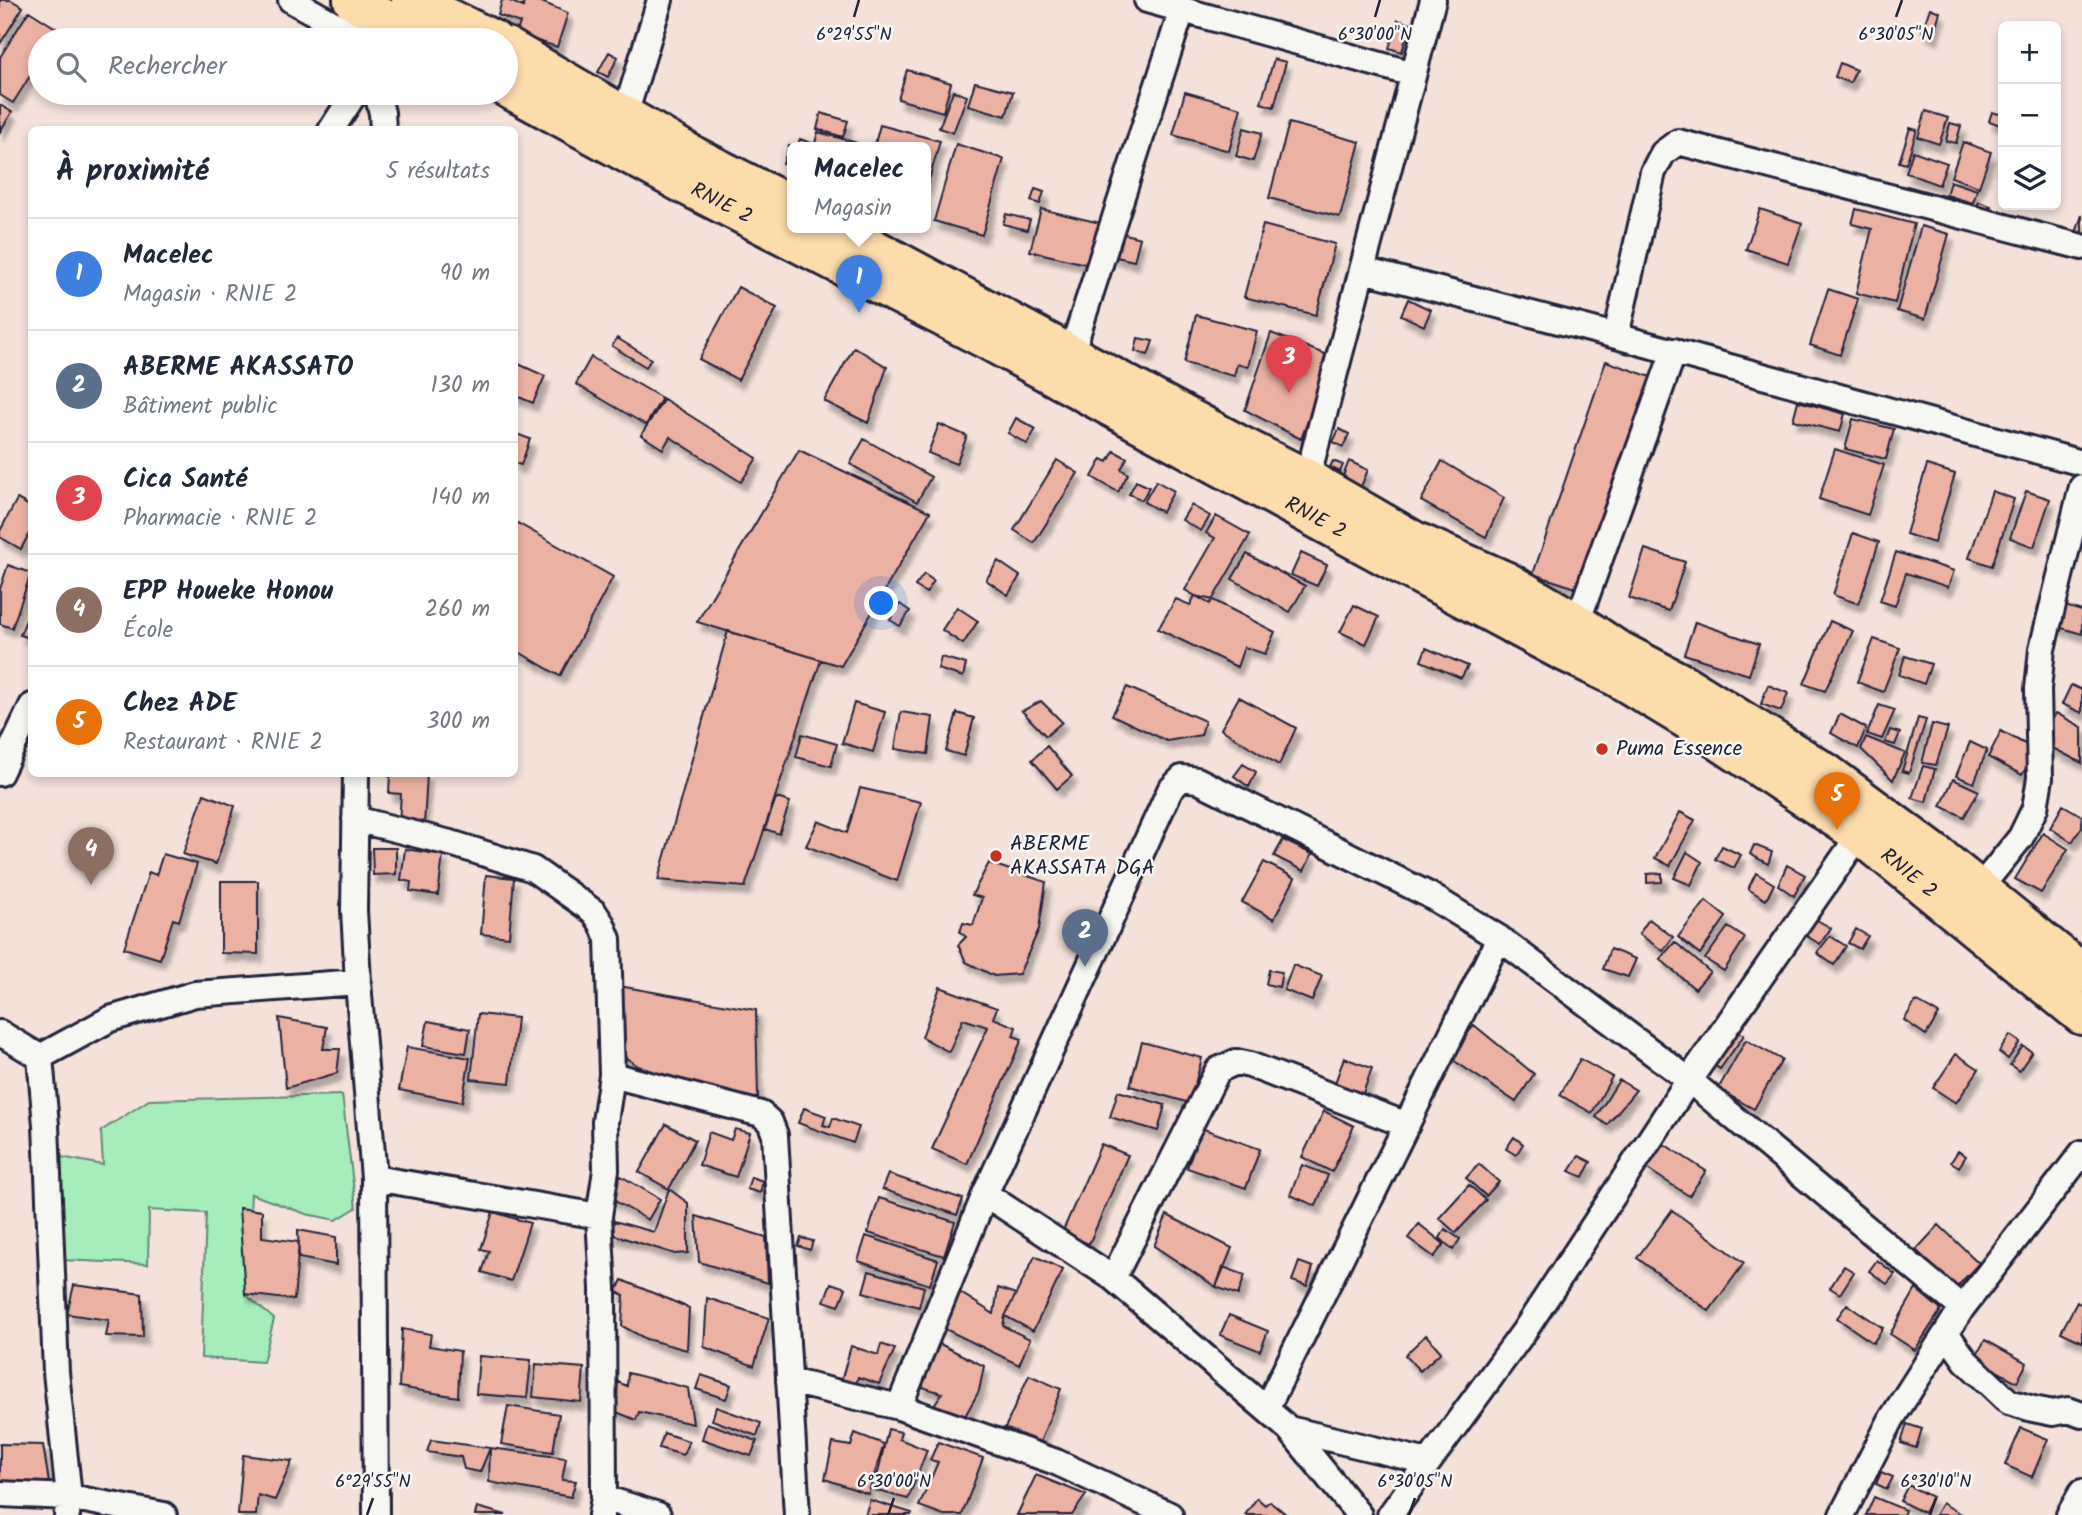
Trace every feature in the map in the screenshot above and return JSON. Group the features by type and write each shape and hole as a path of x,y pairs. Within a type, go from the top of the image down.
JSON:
{"highway":[{"path":"353,0 397,25 416,28"},
{"name":"RNIE 2","path":"518,54 695,157 787,203"},
{"name":"RNIE 2","path":"518,94 682,183 988,340 1402,565 1617,677 1693,723 1860,834 2082,1015"},
{"name":"RNIE 2","path":"844,233 1307,479 1414,541 1507,582 1614,648 1683,684 1826,773 1979,889 2082,973"}],"street":[{"path":"290,0 397,25"},
{"path":"625,115 660,0"},
{"path":"1147,0 1413,74"},
{"path":"1307,479 1433,0"},
{"path":"1071,354 1182,10"},
{"path":"334,126 347,105"},
{"path":"380,105 383,126"},
{"path":"1616,335 1653,172 1663,153 1678,142 2082,247"},
{"path":"1363,270 1616,335 2082,463"},
{"path":"1577,623 1674,351"},
{"path":"1979,889 2021,838 2035,808 2040,778 2038,689 2042,649 2082,487"},
{"path":"0,773 28,714"},
{"path":"356,777 354,910 374,1178 376,1515"},
{"path":"898,1407 985,1194 1170,790 1182,778 1197,780 1429,895 1499,938 1689,1080 1962,1308"},
{"path":"355,819 454,844 533,869 594,912 602,924 608,939 612,1075 605,1122 606,1170 599,1216 603,1288 603,1506 658,1515"},
{"path":"1390,1515 1525,1330 1689,1080 1860,834"},
{"path":"1266,1409 1499,938"},
{"path":"40,1056 110,1019 195,994 358,982"},
{"path":"0,1033 40,1056"},
{"path":"40,1056 46,1125 56,1372 68,1506"},
{"path":"1113,1278 1218,1070 1236,1062 1250,1065 1407,1125"},
{"path":"612,1075 761,1114 770,1122 775,1135 797,1515"},
{"path":"1842,1515 1892,1418 1945,1333 2082,1153"},
{"path":"374,1178 599,1216"},
{"path":"985,1194 1113,1278 1266,1409 1289,1429 1359,1515"},
{"path":"1945,1333 1966,1362 2009,1402 2053,1413 2068,1410 2082,1415"},
{"path":"789,1381 898,1407 1056,1462 1170,1515"},
{"path":"1289,1429 1428,1462"},
{"path":"2069,1515 2082,1492"},
{"path":"0,1494 68,1506 164,1515"}],"green space":[{"path":"342,1095 356,1208 336,1220 306,1214 251,1194 245,1294 274,1319 263,1362 201,1358 206,1213 149,1210 148,1264 62,1260 56,1156 103,1165 101,1131 149,1100"}],"building":[{"path":"0,0 11,0 23,7 0,44"},
{"path":"502,0 523,7 524,0 537,0 568,13 557,47 518,35 520,23 498,15"},
{"path":"1930,8 1940,12 1933,36 1922,32"},
{"path":"29,11 56,28 28,28 28,79 13,103 0,95 0,57"},
{"path":"1398,20 1410,24 1402,52 1389,48"},
{"path":"609,52 618,57 608,77 598,72"},
{"path":"1274,59 1286,62 1274,107 1261,103"},
{"path":"1840,63 1856,70 1850,83 1835,77"},
{"path":"907,70 951,83 943,112 898,99"},
{"path":"975,82 1013,92 1006,116 968,105"},
{"path":"953,91 967,96 953,133 939,128"},
{"path":"1185,92 1241,108 1229,151 1173,135"},
{"path":"0,105 12,112 0,132"},
{"path":"1926,111 1948,118 1939,144 1918,137"},
{"path":"1992,112 1998,114 1998,124 1989,121"},
{"path":"821,113 848,121 843,137 817,129"},
{"path":"1289,123 1360,142 1340,217 1269,198"},
{"path":"1950,123 1961,126 1956,143 1946,141"},
{"path":"880,125 940,141 931,173 931,142 875,142"},
{"path":"1244,128 1262,133 1253,161 1236,156"},
{"path":"1910,128 1917,130 1906,164 1899,162"},
{"path":"818,132 853,142 815,142"},
{"path":"1963,142 1991,152 1979,187 1951,177"},
{"path":"956,144 1004,159 982,235 934,221"},
{"path":"1913,151 1947,163 1939,185 1906,173"},
{"path":"1950,181 1977,190 1973,203 1946,195"},
{"path":"1907,186 1955,199 1953,210 1903,197"},
{"path":"1035,189 1044,192 1040,204 1031,201"},
{"path":"1979,202 1991,206 1988,213 1976,209"},
{"path":"1041,209 1100,223 1090,265 1030,251"},
{"path":"1760,209 1802,223 1788,263 1746,249"},
{"path":"1856,209 1914,224 1895,303 1856,293 1872,229 1852,224"},
{"path":"1006,214 1030,220 1027,230 1003,224"},
{"path":"2082,215 2082,236 2076,233"},
{"path":"1263,225 1335,244 1316,315 1244,297"},
{"path":"1921,226 1949,234 1925,319 1897,311"},
{"path":"1118,232 1140,238 1134,261 1112,256"},
{"path":"738,287 777,308 738,380 699,359"},
{"path":"1828,289 1858,299 1840,355 1810,345"},
{"path":"1408,299 1431,310 1424,326 1401,315"},
{"path":"1196,315 1257,331 1248,367 1237,364 1234,376 1184,363"},
{"path":"1271,333 1332,357 1301,439 1245,410"},
{"path":"617,338 651,359 646,367 612,346"},
{"path":"1138,338 1153,341 1148,355 1135,351"},
{"path":"854,347 887,367 868,423 824,401"},
{"path":"591,357 662,398 646,425 576,384"},
{"path":"1606,361 1654,378 1582,590 1533,574"},
{"path":"518,364 545,376 533,403 518,397"},
{"path":"664,399 757,458 741,482 670,437 663,449 641,435"},
{"path":"1798,401 1845,414 1840,432 1793,420"},
{"path":"1016,418 1036,429 1027,444 1008,433"},
{"path":"1853,419 1894,429 1886,459 1845,449"},
{"path":"939,424 967,436 956,464 928,453"},
{"path":"1339,429 1349,434 1343,447 1333,442"},
{"path":"518,434 530,439 521,465 518,464"},
{"path":"864,439 931,477 917,502 850,464"},
{"path":"1835,449 1884,465 1868,515 1819,499"},
{"path":"799,450 930,512 841,666 697,622"},
{"path":"1114,451 1127,458 1121,469 1128,474 1118,492 1092,477 1102,459 1108,462"},
{"path":"1057,460 1078,473 1034,543 1014,530"},
{"path":"1333,461 1343,465 1340,472 1330,467"},
{"path":"1349,461 1368,470 1360,489 1341,481"},
{"path":"1442,461 1504,498 1486,537 1421,501"},
{"path":"1927,465 1955,474 1934,543 1906,534"},
{"path":"1136,481 1149,487 1142,500 1129,494"},
{"path":"1156,481 1174,491 1162,512 1144,502"},
{"path":"1992,491 2014,499 1992,566 1969,558"},
{"path":"2026,491 2050,499 2034,547 2010,538"},
{"path":"17,499 28,505 28,536 21,549 0,537 0,531"},
{"path":"1191,505 1210,516 1201,531 1182,520"},
{"path":"1216,516 1250,535 1210,604 1185,590 1215,538 1206,533"},
{"path":"518,523 613,577 560,676 518,651"},
{"path":"1853,533 1879,542 1859,604 1833,595"},
{"path":"1645,549 1685,562 1669,611 1629,598"},
{"path":"1896,552 1954,571 1948,587 1906,573 1895,606 1880,601"},
{"path":"1301,553 1327,565 1317,586 1291,575"},
{"path":"1247,554 1305,586 1290,612 1232,579"},
{"path":"998,561 1020,576 1008,595 986,580"},
{"path":"8,565 28,572 28,582 12,628 0,624 0,589"},
{"path":"924,574 934,581 926,593 915,586"},
{"path":"1195,596 1213,600 1275,632 1265,654 1244,647 1237,667 1158,629 1176,599 1190,605"},
{"path":"900,604 910,611 900,626 890,620"},
{"path":"1354,605 1379,617 1366,644 1340,632"},
{"path":"2062,605 2082,611 2082,634 2055,626"},
{"path":"957,607 978,621 963,644 942,630"},
{"path":"28,615 28,638 20,635"},
{"path":"1830,621 1853,631 1825,691 1804,684"},
{"path":"1695,622 1759,644 1749,675 1684,654"},
{"path":"728,631 821,660 745,887 658,880"},
{"path":"1874,639 1900,648 1883,692 1857,682"},
{"path":"1426,648 1468,666 1461,678 1421,661"},
{"path":"1905,656 1931,664 1924,684 1899,675"},
{"path":"941,657 966,664 963,677 938,669"},
{"path":"1768,685 1788,693 1781,711 1761,704"},
{"path":"2071,685 2082,690 2082,713 2062,704"},
{"path":"1127,687 1205,721 1201,735 1167,741 1112,715"},
{"path":"1239,697 1296,728 1279,765 1221,729"},
{"path":"1041,701 1062,722 1046,736 1022,711"},
{"path":"854,703 885,712 873,752 842,743"},
{"path":"1879,705 1895,710 1882,739 1867,734"},
{"path":"901,712 933,717 928,754 895,749"},
{"path":"957,713 974,718 964,756 946,751"},
{"path":"2056,713 2082,727 2082,763 2041,742"},
{"path":"1840,714 1866,728 1858,748 1831,733"},
{"path":"1918,718 1926,720 1909,773 1902,771"},
{"path":"1932,724 1948,728 1936,765 1922,763"},
{"path":"1890,730 1900,733 1895,745 1885,742"},
{"path":"2001,731 2036,750 2022,775 1988,757"},
{"path":"802,734 837,744 831,766 796,757"},
{"path":"1866,737 1905,753 1893,780 1861,749"},
{"path":"1970,742 1987,750 1974,783 1956,776"},
{"path":"1047,746 1072,776 1057,789 1032,760"},
{"path":"1243,764 1256,772 1249,787 1234,776"},
{"path":"1923,766 1935,769 1926,802 1912,798"},
{"path":"390,777 427,777 424,825 399,824 401,794 389,793"},
{"path":"1953,779 1979,791 1964,817 1941,806"},
{"path":"860,788 921,802 897,881 806,846 818,821 847,833"},
{"path":"204,794 235,806 216,864 183,854"},
{"path":"776,798 790,802 779,834 765,829"},
{"path":"2063,805 2082,816 2082,827 2072,842 2050,828"},
{"path":"1680,812 1695,820 1670,866 1655,858"},
{"path":"2043,833 2068,849 2041,893 2015,879"},
{"path":"1283,840 1312,854 1304,871 1274,856"},
{"path":"1754,845 1772,852 1768,864 1750,854"},
{"path":"1722,846 1741,855 1734,868 1715,859"},
{"path":"372,848 396,848 396,874 373,875"},
{"path":"405,849 443,855 438,895 410,891 411,882 401,880"},
{"path":"1687,852 1702,862 1691,885 1674,878"},
{"path":"163,854 197,864 179,921 173,919 160,959 124,948 149,872 156,875"},
{"path":"1264,862 1295,878 1274,919 1242,902"},
{"path":"989,863 1046,882 1039,929 1019,974 994,976 966,962 958,945 966,937 960,932 963,923 973,925 982,898 972,895"},
{"path":"1787,865 1805,875 1794,896 1778,885"},
{"path":"1662,873 1662,882 1647,883 1647,874"},
{"path":"1756,873 1774,884 1766,900 1748,889"},
{"path":"486,875 514,878 509,937 481,934"},
{"path":"221,881 258,881 258,954 221,953"},
{"path":"1706,901 1726,917 1700,954 1678,937"},
{"path":"1810,916 1831,928 1820,944 1803,934"},
{"path":"1649,919 1673,937 1663,951 1639,934"},
{"path":"1728,927 1745,938 1724,971 1705,959"},
{"path":"1856,929 1868,936 1860,949 1848,943"},
{"path":"1830,936 1846,946 1834,965 1817,953"},
{"path":"1675,942 1710,972 1695,989 1660,959"},
{"path":"1610,949 1636,959 1628,977 1603,969"},
{"path":"1293,965 1322,976 1312,1001 1284,990"},
{"path":"1269,970 1282,972 1279,987 1266,984"},
{"path":"619,986 756,1010 758,1097 747,1100 678,1081 638,1066 619,1053"},
{"path":"940,987 997,1008 993,1018 1016,1027 1013,1036 1022,1039 967,1164 932,1149 988,1027 963,1019 949,1052 922,1037"},
{"path":"1916,1001 1939,1014 1926,1035 1904,1020"},
{"path":"478,1014 517,1018 510,1083 471,1079"},
{"path":"279,1018 327,1027 323,1049 340,1049 337,1073 286,1088"},
{"path":"428,1021 470,1029 466,1053 423,1046"},
{"path":"1474,1025 1534,1074 1516,1102 1450,1058"},
{"path":"1731,1027 1744,1035 1720,1069 1707,1060"},
{"path":"2010,1035 2020,1042 2008,1059 1999,1052"},
{"path":"1746,1040 1782,1060 1754,1109 1718,1089"},
{"path":"1142,1042 1202,1058 1190,1103 1130,1086"},
{"path":"2023,1046 2032,1052 2019,1071 2010,1065"},
{"path":"407,1047 470,1058 462,1102 399,1090"},
{"path":"1956,1054 1979,1069 1956,1103 1933,1088"},
{"path":"1344,1058 1372,1068 1362,1096 1334,1086"},
{"path":"1580,1059 1612,1077 1592,1113 1560,1095"},
{"path":"1619,1080 1636,1090 1607,1125 1596,1117"},
{"path":"1118,1091 1165,1105 1158,1131 1110,1117"},
{"path":"804,1108 826,1116 823,1125 830,1127 833,1118 859,1127 853,1143 798,1123"},
{"path":"1324,1111 1354,1126 1332,1172 1302,1157"},
{"path":"666,1124 695,1140 669,1189 639,1172"},
{"path":"1201,1128 1260,1149 1246,1188 1187,1168"},
{"path":"735,1129 750,1133 736,1177 699,1165 709,1132 731,1140"},
{"path":"1514,1137 1523,1144 1516,1155 1506,1149"},
{"path":"1101,1144 1128,1155 1089,1244 1062,1233"},
{"path":"1664,1144 1706,1171 1689,1196 1646,1168"},
{"path":"1958,1151 1966,1156 1959,1167 1951,1162"},
{"path":"1579,1156 1591,1162 1583,1177 1569,1171"},
{"path":"1479,1164 1499,1182 1486,1196 1466,1178"},
{"path":"1302,1165 1328,1175 1316,1206 1290,1195"},
{"path":"888,1174 963,1199 957,1215 882,1189"},
{"path":"621,1176 660,1199 648,1220 608,1197"},
{"path":"751,1177 763,1181 760,1193 747,1189"},
{"path":"1469,1185 1486,1200 1456,1233 1439,1218"},
{"path":"669,1189 688,1203 688,1253 675,1254 611,1234 614,1221 654,1232"},
{"path":"879,1198 955,1222 944,1256 868,1233"},
{"path":"239,1208 262,1211 262,1237 299,1242 294,1300 245,1294"},
{"path":"1672,1210 1744,1263 1709,1311 1637,1258"},
{"path":"493,1212 530,1223 511,1281 482,1272 489,1251 481,1249"},
{"path":"1167,1215 1232,1248 1216,1287 1154,1246"},
{"path":"696,1216 766,1237 768,1283 699,1262"},
{"path":"1419,1224 1444,1244 1434,1257 1408,1238"},
{"path":"1939,1225 1979,1263 1956,1288 1916,1250"},
{"path":"1445,1229 1460,1239 1453,1250 1440,1238"},
{"path":"298,1230 336,1237 336,1265 299,1258"},
{"path":"866,1236 938,1260 930,1285 858,1261"},
{"path":"801,1238 813,1241 810,1250 798,1246"},
{"path":"1035,1256 1063,1270 1033,1331 1005,1316"},
{"path":"1877,1260 1895,1274 1887,1284 1869,1271"},
{"path":"1299,1262 1313,1267 1307,1286 1292,1281"},
{"path":"1844,1266 1854,1272 1840,1294 1830,1288"},
{"path":"1223,1267 1245,1275 1238,1295 1216,1287"},
{"path":"869,1271 924,1287 919,1307 863,1292"},
{"path":"622,1280 689,1308 687,1350 646,1339 622,1326 624,1295 616,1292"},
{"path":"831,1283 846,1288 839,1306 824,1301"},
{"path":"74,1285 142,1294 143,1337 106,1336 109,1320 67,1314"},
{"path":"998,1288 1016,1294 1003,1326 1030,1339 1019,1365 943,1328 959,1292 994,1314"},
{"path":"1916,1289 1941,1310 1915,1350 1890,1334"},
{"path":"707,1298 769,1318 754,1366 704,1347"},
{"path":"2077,1302 2082,1305 2082,1342 2061,1332"},
{"path":"1847,1304 1883,1328 1873,1343 1837,1318"},
{"path":"1229,1315 1268,1331 1260,1351 1220,1335"},
{"path":"402,1329 431,1334 429,1346 460,1351 458,1397 399,1387"},
{"path":"1426,1335 1441,1352 1420,1371 1405,1355"},
{"path":"1985,1340 2027,1363 2017,1382 1974,1359"},
{"path":"881,1344 895,1349 879,1384 858,1377 855,1389 840,1385 851,1346 878,1355"},
{"path":"940,1344 984,1366 979,1391 965,1416 934,1405 942,1393 919,1386"},
{"path":"479,1356 531,1360 527,1398 476,1394"},
{"path":"536,1364 584,1368 581,1402 533,1397"},
{"path":"628,1373 688,1388 693,1424 639,1412 636,1420 614,1411 618,1382 627,1386"},
{"path":"701,1375 731,1385 726,1399 696,1389"},
{"path":"1029,1375 1061,1389 1040,1442 1005,1428"},
{"path":"508,1406 559,1414 553,1452 501,1444"},
{"path":"716,1407 761,1423 757,1436 712,1420"},
{"path":"707,1423 757,1441 751,1456 702,1439"},
{"path":"1907,1424 1922,1429 1916,1448 1901,1443"},
{"path":"2021,1428 2048,1439 2032,1477 2005,1465"},
{"path":"888,1429 901,1432 899,1439 927,1450 908,1499 874,1490"},
{"path":"664,1433 689,1441 683,1455 659,1448"},
{"path":"855,1433 884,1444 868,1494 825,1479 833,1443 851,1446"},
{"path":"431,1440 490,1448 480,1472 464,1469 461,1457 427,1452"},
{"path":"938,1442 983,1458 962,1515 944,1515 919,1506 938,1462 930,1460"},
{"path":"0,1444 43,1445 49,1483 0,1482"},
{"path":"490,1448 566,1458 562,1480 576,1481 571,1497 489,1482"},
{"path":"243,1455 292,1461 275,1500 258,1495 256,1515 238,1515"},
{"path":"1881,1472 1893,1477 1887,1489 1876,1484"},
{"path":"1036,1475 1086,1495 1072,1515 1017,1515"},
{"path":"1908,1485 1932,1497 1924,1513 1900,1501"},
{"path":"1874,1497 1905,1510 1903,1515 1866,1515"},
{"path":"1257,1498 1265,1505 1270,1501 1287,1515 1245,1515"},
{"path":"870,1500 912,1513 865,1515"},
{"path":"1942,1503 1963,1515 1935,1515"},
{"path":"477,1507 506,1515 475,1515"}],"place":[{"name":"Macelec","path":"859,313"},
{"name":"Cica Santé","path":"1289,393"},
{"name":"Puma Essence","path":"1602,749"},
{"name":"Chez ADE","path":"1837,830"},
{"name":"ABERME AKASSATA DGA","path":"996,856"},
{"name":"EPP Houeke Honou","path":"91,885"},
{"name":"ABERME AKASSATO","path":"1085,967"}]}
